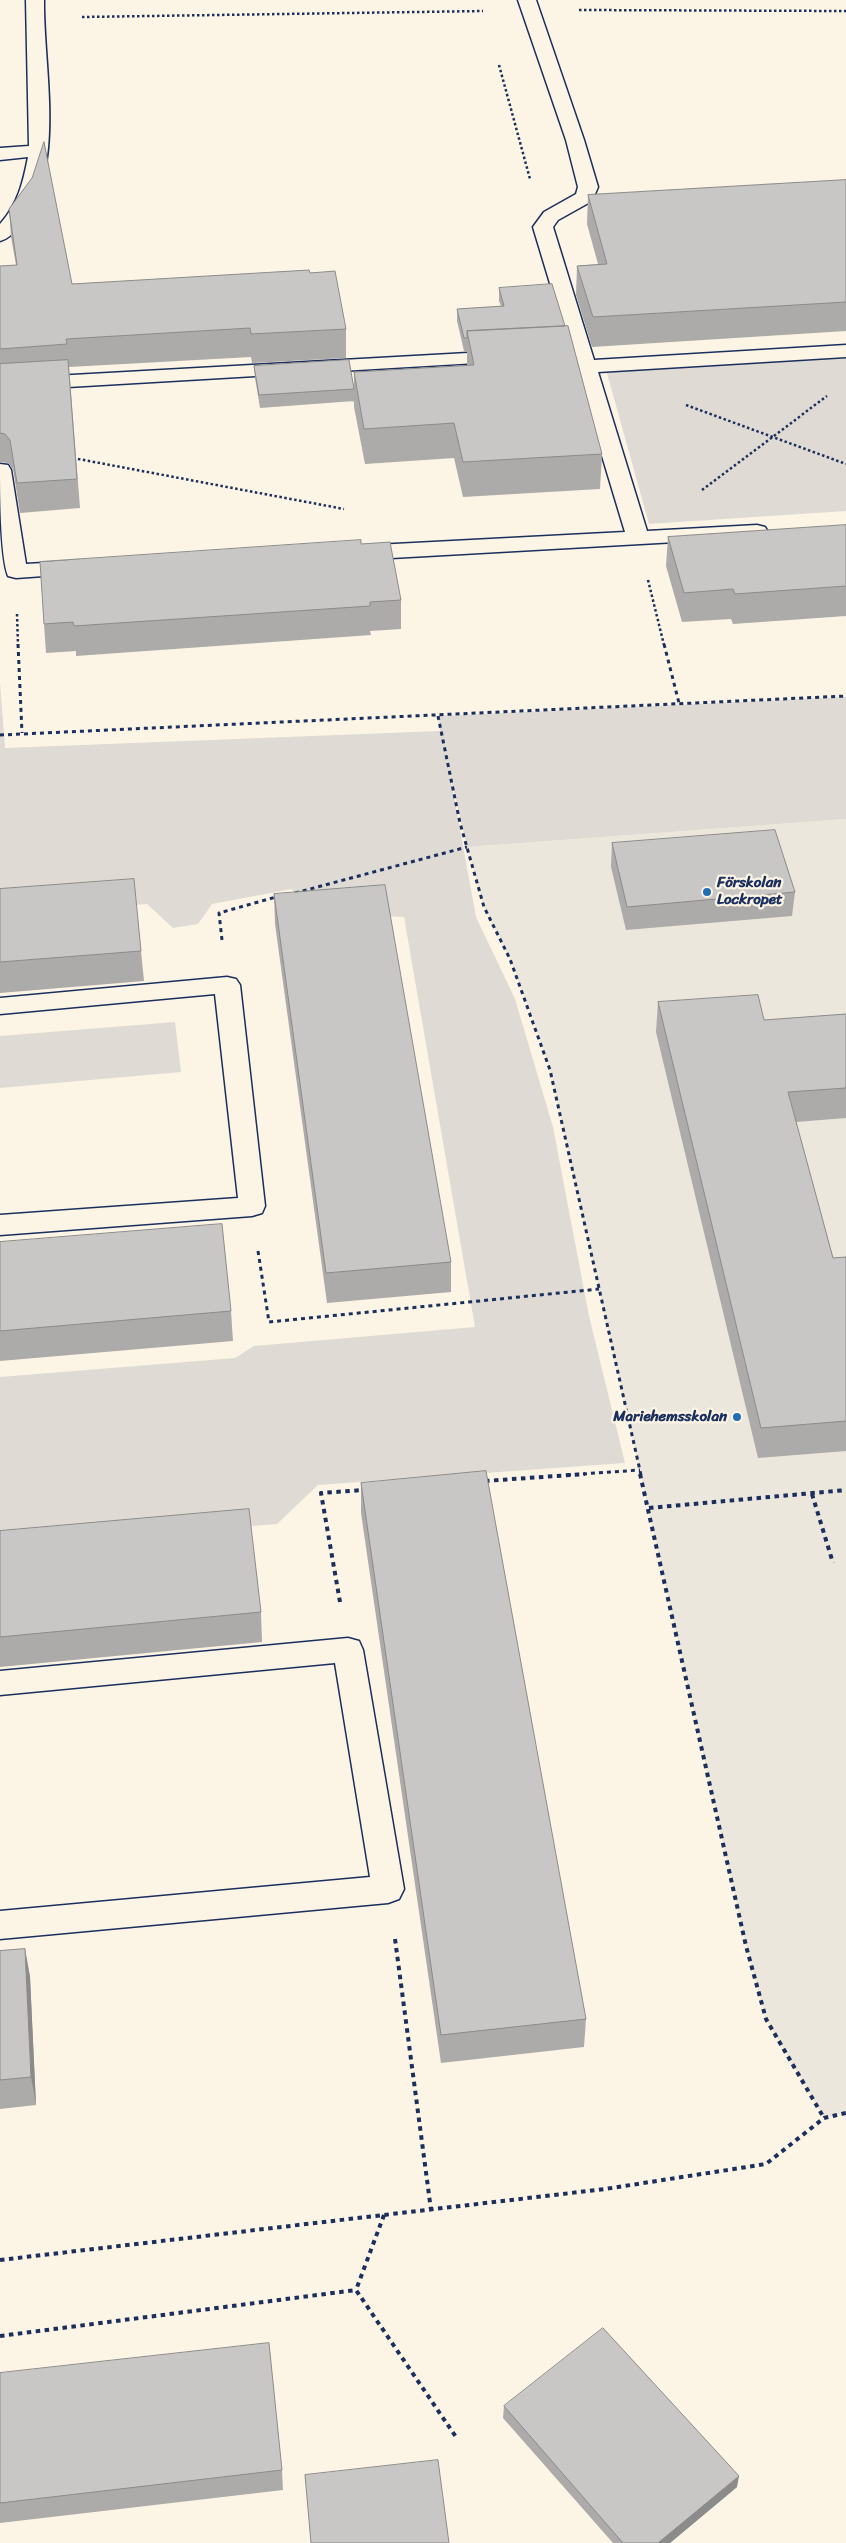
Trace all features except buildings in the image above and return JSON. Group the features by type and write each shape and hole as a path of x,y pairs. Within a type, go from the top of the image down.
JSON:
{"lane":[{"path":"529,5 575,140 588,186 586,197 551,216 543,227 575,358 638,538"},
{"path":"0,235 15,220 24,207 38,151 40,104 35,9"},
{"path":"0,154 38,151"},
{"path":"575,358 846,351"},
{"path":"0,385 521,356"},
{"path":"0,470 10,558 94,567"},
{"path":"340,554 776,530"},
{"path":"0,1006 227,985 252,1206 0,1225"},
{"path":"0,1683 348,1650 388,1889 0,1925"}],"path":[{"path":"35,9 529,5 846,11"},
{"path":"497,58 543,227"},
{"path":"679,703 638,538 831,393"},
{"path":"678,402 846,464"},
{"path":"68,457 351,510"},
{"path":"10,558 22,733"},
{"path":"0,735 846,696"},
{"path":"438,716 467,847 484,908 510,959 550,1070 746,1946 764,2010 790,2064 824,2118"},
{"path":"286,895 467,847"},
{"path":"227,985 219,912 276,897"},
{"path":"252,1206 269,1322 599,1289"},
{"path":"480,1482 640,1470"},
{"path":"348,1650 321,1493 371,1490"},
{"path":"649,1508 846,1490"},
{"path":"812,1494 833,1564"},
{"path":"388,1889 431,2210"},
{"path":"0,2260 605,2189 766,2164 824,2118 846,2113"},
{"path":"356,2290 384,2215"},
{"path":"0,2336 356,2290"},
{"path":"356,2290 456,2437"}],"shaded area":[{"path":"846,351 846,511 649,524 605,366"},
{"path":"0,682 5,748 440,731 438,716 846,697 846,819 467,847 449,770 476,917 515,999 553,1127 589,1316 625,1463 318,1485 277,1524 0,1547 0,1377 235,1358 254,1346 475,1327 404,917 304,913 292,889 212,904 198,924 173,928 147,904 0,915"},
{"name":"Mariehemsskolan","path":"846,819 846,2113 824,2118 766,2019 746,1946 550,1070 510,959 484,907 467,847"},
{"path":"175,1022 181,1072 0,1088 0,1036"}],"place":[{"name":"Förskolan Lockropet","path":"707,892"},
{"name":"Mariehemsskolan","path":"737,1417"}]}
